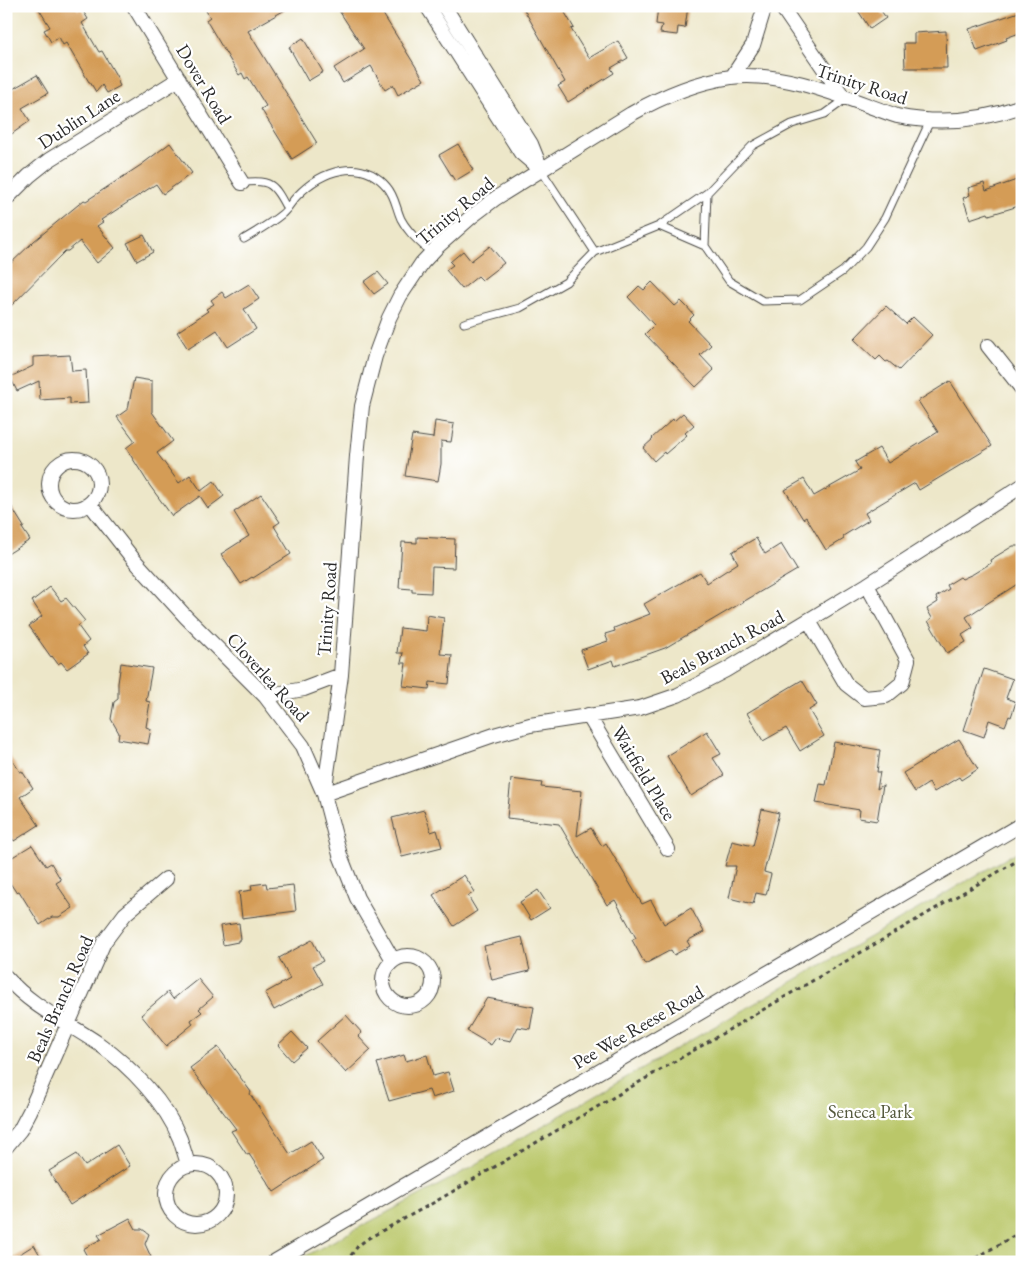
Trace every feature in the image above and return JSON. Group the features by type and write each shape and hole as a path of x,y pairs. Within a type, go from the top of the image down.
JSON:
{"street":[{"name":"Dover Road","path":"134,6 242,183"},
{"path":"427,6 521,153 542,170"},
{"path":"444,6 531,144 542,170"},
{"path":"732,77 753,45 765,6"},
{"path":"781,6 844,98"},
{"name":"Trinity Road","path":"324,794 341,675 362,406 375,356 390,318 400,296 431,253 489,203 631,114 650,103 681,90 732,77 763,77 794,82 897,116 930,121 948,122 983,118 1022,106"},
{"name":"Dublin Lane","path":"6,199 48,160 179,78"},
{"path":"988,346 1022,390"},
{"name":"Beals Branch Road","path":"324,794 494,735 530,725 640,708 678,694 726,670 809,621 1022,486"},
{"name":"Cloverlea Road","path":"90,504 134,560 186,617 264,696 303,746 324,794 340,855 357,898 394,960"},
{"path":"809,621 846,684 864,698 886,696 902,683 908,660 867,585"},
{"path":"264,696 304,689 341,675"},
{"name":"Waitfield Place","path":"588,715 668,849"},
{"name":"Pee Wee Reese Road","path":"274,1262 1022,824"},
{"name":"Beals Branch Road","path":"6,1147 20,1130 30,1111 62,1043 104,942 125,914 166,879"},
{"path":"6,977 24,995 41,1008 99,1044 134,1073 171,1121 180,1138 188,1165"},
{"path":"188,1165 208,1166 222,1178 226,1187 227,1197 224,1206 212,1221 203,1224 192,1224 178,1218 168,1206 167,1186 179,1169 188,1165"}],"lane":[{"path":"464,324 520,308 566,282 596,252 658,226 707,192 752,146 792,124 824,114 839,104 844,98"},
{"path":"658,226 705,246 729,281 763,301 800,300 843,271 866,246 885,218 930,121"},
{"path":"244,239 266,226 287,209 305,189 332,174 346,169 362,170 378,179 389,190 402,220 411,234 431,253"},
{"path":"542,170 596,252"},
{"path":"242,183 262,181 274,186 287,209"},
{"path":"705,246 707,192"}],"path":[{"path":"346,1262 358,1246 367,1239 434,1203 1022,858"},
{"path":"969,1262 1022,1230"}],"green space":[{"name":"Seneca Park","path":"1022,849 1022,1260 1018,1262 294,1262 454,1177"}],"building":[{"path":"37,6 76,6 78,10 81,8 88,19 82,23 99,52 102,51 120,86 107,93 102,85 96,92 66,43 63,45 59,37 51,42 44,30 50,27"},
{"path":"203,6 292,6 248,31 317,143 292,159 261,109 266,106 248,77 245,79 242,73 239,75 206,20 210,17"},
{"path":"336,6 378,6 424,80 398,95 393,85 385,90 371,66 343,83 334,68 364,49"},
{"path":"522,6 561,6 574,28 571,29 589,58 618,41 628,58 611,68 614,73 568,102 558,86 565,82"},
{"path":"658,6 688,6 685,28 678,27 677,35 660,33 662,25 656,24"},
{"path":"855,6 878,6 886,18 870,29"},
{"path":"1022,11 1022,32 1006,38 1007,40 977,51 969,29"},
{"path":"946,31 947,68 905,68 904,43 914,43 914,33"},
{"path":"303,38 323,72 308,81 289,47"},
{"path":"37,75 48,93 22,108 30,121 6,138 6,83 11,90"},
{"path":"170,143 192,173 163,194 156,184 101,220 103,222 97,226 115,248 97,263 80,241 68,251 65,251 6,311 6,268 34,241 84,200 86,201 141,165"},
{"path":"458,144 473,170 455,181 439,155"},
{"path":"1022,178 1022,205 970,219 963,198 970,195 968,188 984,183 986,191"},
{"path":"144,235 153,252 137,261 127,243"},
{"path":"490,246 504,263 482,280 478,276 462,289 446,270 453,265 450,262 463,251 471,261"},
{"path":"378,272 388,284 374,294 364,282"},
{"path":"652,282 675,306 681,301 686,306 694,315 688,321 711,345 700,355 714,370 696,387 645,334 654,325 628,297 639,286 644,290"},
{"path":"249,284 259,299 244,309 256,329 228,347 217,330 188,349 177,332 208,311 206,309 214,304 211,300 222,292 226,298"},
{"path":"886,306 906,324 913,317 932,335 899,370 880,356 876,360 854,339"},
{"path":"70,355 72,371 86,370 88,403 70,404 70,398 40,400 39,381 17,391 10,377 33,366 33,357"},
{"path":"134,378 152,381 152,412 173,441 157,453 179,483 190,475 201,491 214,481 224,496 208,508 200,496 172,516 126,448 135,441 117,417 128,409"},
{"path":"950,381 992,446 919,490 915,483 865,513 869,520 843,536 844,539 826,550 806,517 803,519 785,490 804,479 814,496 860,470 855,462 879,448 888,463 938,432 918,401"},
{"path":"683,413 694,425 685,433 687,435 654,461 643,448 673,419 674,421"},
{"path":"435,421 454,424 451,442 441,441 441,464 438,481 405,476 412,435 433,438"},
{"path":"261,494 280,522 274,526 291,554 241,584 221,554 249,536 234,512"},
{"path":"6,498 30,540 6,555"},
{"path":"417,537 455,539 454,568 432,567 431,593 412,592 412,589 399,588 402,542 417,543"},
{"path":"756,538 765,554 781,544 797,570 665,648 615,666 613,660 588,669 581,650 608,641 605,634 615,631 614,628 650,614 644,604 700,572 707,583 738,563 732,552"},
{"path":"1013,546 1022,546 1022,581 966,617 973,628 962,635 966,642 947,653 928,621 932,618 927,609 938,602 936,597 949,589 947,585 960,577 962,579 973,574 991,563 990,560"},
{"path":"50,587 61,601 66,598 85,621 78,626 89,641 83,646 88,654 67,669 61,662 58,664 51,657 29,626 42,616 32,601"},
{"path":"427,615 444,618 440,654 452,655 449,684 430,682 429,689 403,686 406,663 401,663 403,653 397,653 400,628 426,631"},
{"path":"121,663 152,668 146,701 150,702 146,727 151,729 148,744 118,739 119,733 111,719 114,702 118,699"},
{"path":"984,669 1013,679 1006,698 1016,702 1011,717 1009,716 1005,726 989,720 984,737 964,730"},
{"path":"802,680 817,705 809,710 824,736 800,751 786,728 763,741 747,713"},
{"path":"707,731 721,754 713,758 724,775 691,796 667,756"},
{"path":"959,739 978,769 961,780 959,777 934,792 929,783 915,792 903,773"},
{"path":"834,742 880,750 877,772 880,772 877,789 883,785 877,821 859,818 860,810 816,803 820,784 826,785"},
{"path":"6,750 33,788 20,797 39,825 14,841 6,829"},
{"path":"511,779 542,783 541,787 582,791 577,836 591,828 602,846 606,843 642,904 651,900 664,924 691,908 704,932 687,941 690,946 674,955 671,950 645,964 632,940 636,938 615,900 607,905 559,824 507,818"},
{"path":"762,809 779,813 764,872 771,874 766,895 756,893 753,904 729,898 736,866 725,866 732,841 753,846"},
{"path":"424,810 431,832 437,830 442,847 402,857 392,818"},
{"path":"32,845 46,866 51,863 61,880 56,883 73,908 59,917 52,917 40,925 19,891 16,892 6,877 6,861"},
{"path":"464,875 475,892 468,896 477,911 454,926 433,895"},
{"path":"266,883 267,888 293,885 296,911 242,918 239,892 252,890 251,885"},
{"path":"538,890 550,908 531,920 520,902"},
{"path":"239,923 241,940 223,945 220,926"},
{"path":"522,937 530,971 492,980 484,946"},
{"path":"312,940 323,961 313,966 323,984 274,1010 265,993 290,979 279,958"},
{"path":"198,979 213,997 199,1009 202,1012 191,1020 193,1024 166,1046 141,1015 168,992 173,999"},
{"path":"487,998 534,1007 530,1029 518,1027 511,1041 496,1038 491,1045 467,1031"},
{"path":"346,1015 362,1033 358,1036 371,1050 346,1073 317,1041"},
{"path":"292,1032 307,1048 292,1061 278,1045"},
{"path":"218,1047 251,1092 250,1094 290,1154 311,1141 323,1160 274,1192 231,1131 236,1129 190,1068"},
{"path":"404,1055 406,1061 427,1055 433,1076 448,1072 454,1091 432,1098 429,1090 389,1101 377,1063"},
{"path":"117,1145 130,1166 70,1205 49,1171 77,1154 85,1166"},
{"path":"130,1218 136,1229 142,1229 149,1234 145,1244 151,1257 139,1262 90,1262 83,1249 101,1239 98,1235"},
{"path":"34,1245 44,1262 7,1262"}]}
